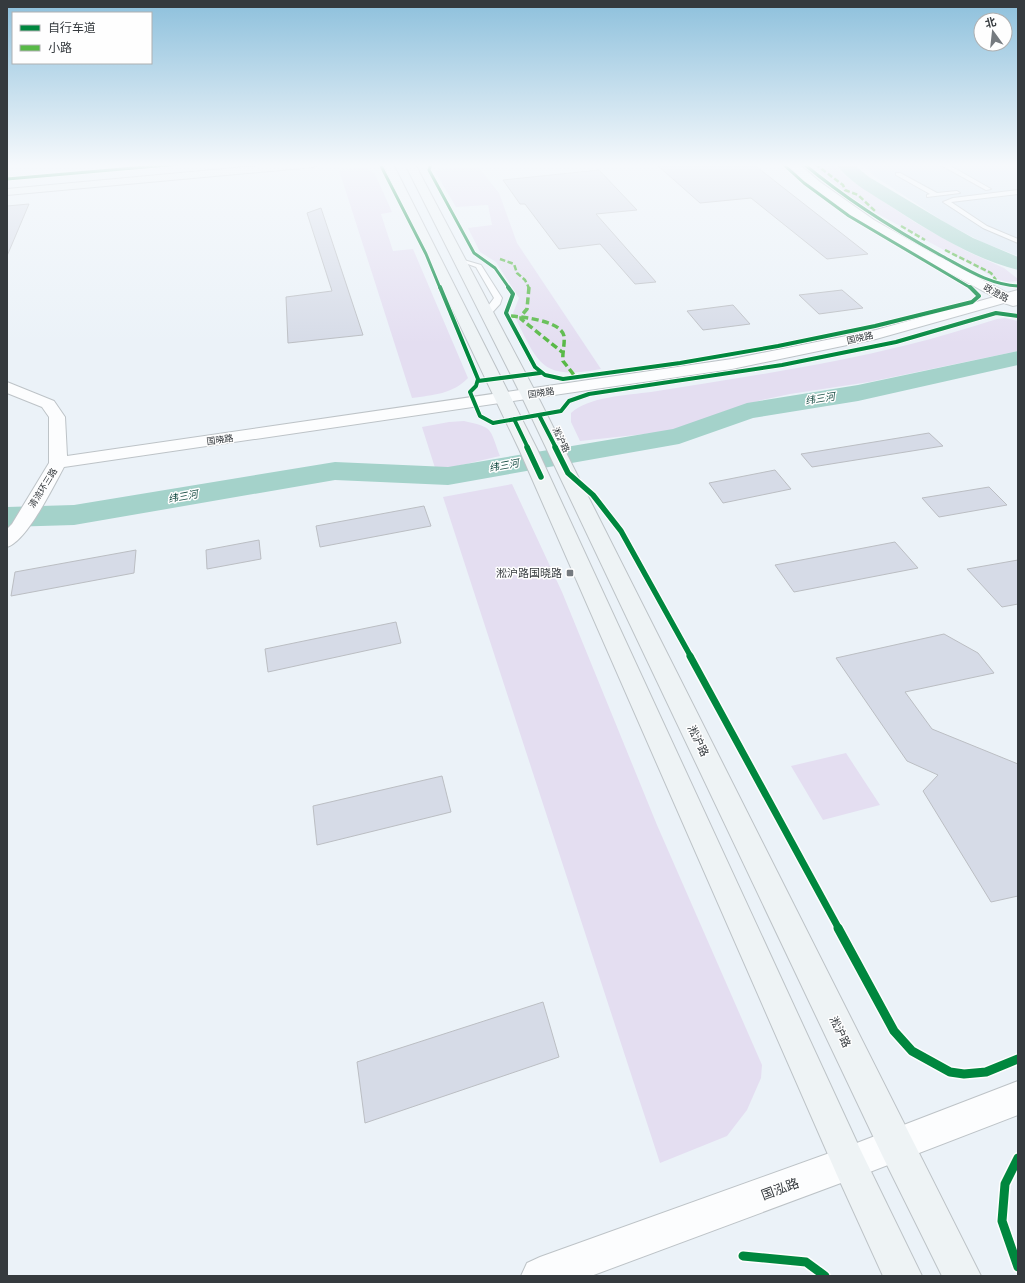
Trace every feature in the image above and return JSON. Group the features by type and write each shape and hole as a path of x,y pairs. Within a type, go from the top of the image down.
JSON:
{"main road":[{"path":"418,224 504,398 541,477 849,1163 903,1276"},
{"name":"淞沪路","path":"441,224 529,394 895,1145 962,1276"}],"street":[{"name":"政澄路","path":"875,224 898,238 1014,299"},
{"name":"国晓路","path":"58,463 732,364 800,352 923,323 1014,299"},
{"name":"清流环三路","path":"7,387 48,404 57,417 58,463 19,528 7,540"},
{"name":"国泓路","path":"540,1276 849,1163 1018,1098"}],"lane":[{"path":"982,224 1018,241"}],"shaded area":[{"path":"356,224 384,224 393,251 413,249 468,378 449,391 435,395 412,398"},
{"path":"510,224 517,243 601,369 580,372 565,372 553,369 543,364 535,355 513,313 519,298 496,262 480,252 468,228"},
{"path":"896,224 918,224 966,251 1004,268 1018,279 1018,281 1007,282 997,279"},
{"path":"948,224 1018,224 1018,256 982,242"},
{"path":"1005,318 1018,321 1018,351 869,382 790,394 762,400 731,409 672,431 580,441 571,422 571,413 587,403 597,400 748,377 844,359 918,342"},
{"path":"464,421 481,425 489,430 492,434 500,456 436,471 422,427"},
{"path":"512,484 562,592 657,825 762,1065 761,1078 747,1110 727,1136 660,1163 443,497"},
{"path":"846,753 880,805 823,820 791,766"}],"building":[{"path":"7,224 21,224 7,256"},
{"path":"310,224 326,224 363,335 288,343 286,297 332,291"},
{"path":"540,224 605,224 656,282 635,284 600,244 559,249"},
{"path":"783,224 830,224 868,254 827,259"},
{"path":"842,290 863,308 819,314 799,295"},
{"path":"733,305 750,324 703,330 687,311"},
{"path":"929,433 943,446 812,467 801,454"},
{"path":"775,470 791,489 723,503 709,483"},
{"path":"989,487 1007,505 939,517 922,498"},
{"path":"424,506 431,526 320,547 316,526"},
{"path":"259,540 261,559 207,569 206,550"},
{"path":"895,542 918,568 794,592 775,565"},
{"path":"136,550 134,573 11,596 15,572"},
{"path":"1018,560 1018,604 1002,607 967,569"},
{"path":"396,622 401,643 268,672 265,649"},
{"path":"944,634 978,653 994,673 905,692 932,729 1018,764 1018,896 991,902 923,791 938,775 907,761 836,658"},
{"path":"442,776 451,812 317,845 313,806"},
{"path":"543,1002 559,1057 365,1123 357,1062"}],"waterway":[{"path":"934,224 966,242 1018,264"},
{"name":"纬三河","path":"7,517 74,515 335,471 448,476 679,436 747,411 800,401 858,393 1018,358"}],"marked path":[{"path":"901,226 925,240"},
{"path":"945,250 991,273 996,280"},
{"path":"500,259 510,261 514,264 516,266 517,273 528,285 529,298 527,309 521,316 521,319 562,352"},
{"path":"511,316 541,321 557,327 562,331 564,336 563,361 568,370 574,375"}],"cycle path":[{"path":"411,224 426,254 478,379 476,386 470,392 480,416 493,423 561,411 569,401 589,394 782,365 896,342 996,313 1018,316"},
{"path":"458,224 474,253 495,268 513,294 506,313 535,367 539,372 545,375 563,379 680,363 827,337 924,315 972,302 979,296 970,287 897,246 862,224"},
{"path":"887,224 982,278 1000,284 1018,286"},
{"path":"478,381 540,373"},
{"path":"539,415 568,473 593,495 621,531 629,544 894,1031 912,1051 950,1072 964,1074 986,1072 1018,1059"},
{"path":"514,419 541,477"},
{"path":"1018,1158 1005,1184 1002,1221 1018,1267"},
{"path":"743,1256 806,1262 825,1276"}],"place":[{"name":"淞沪路国晓路","path":"570,573"}]}
